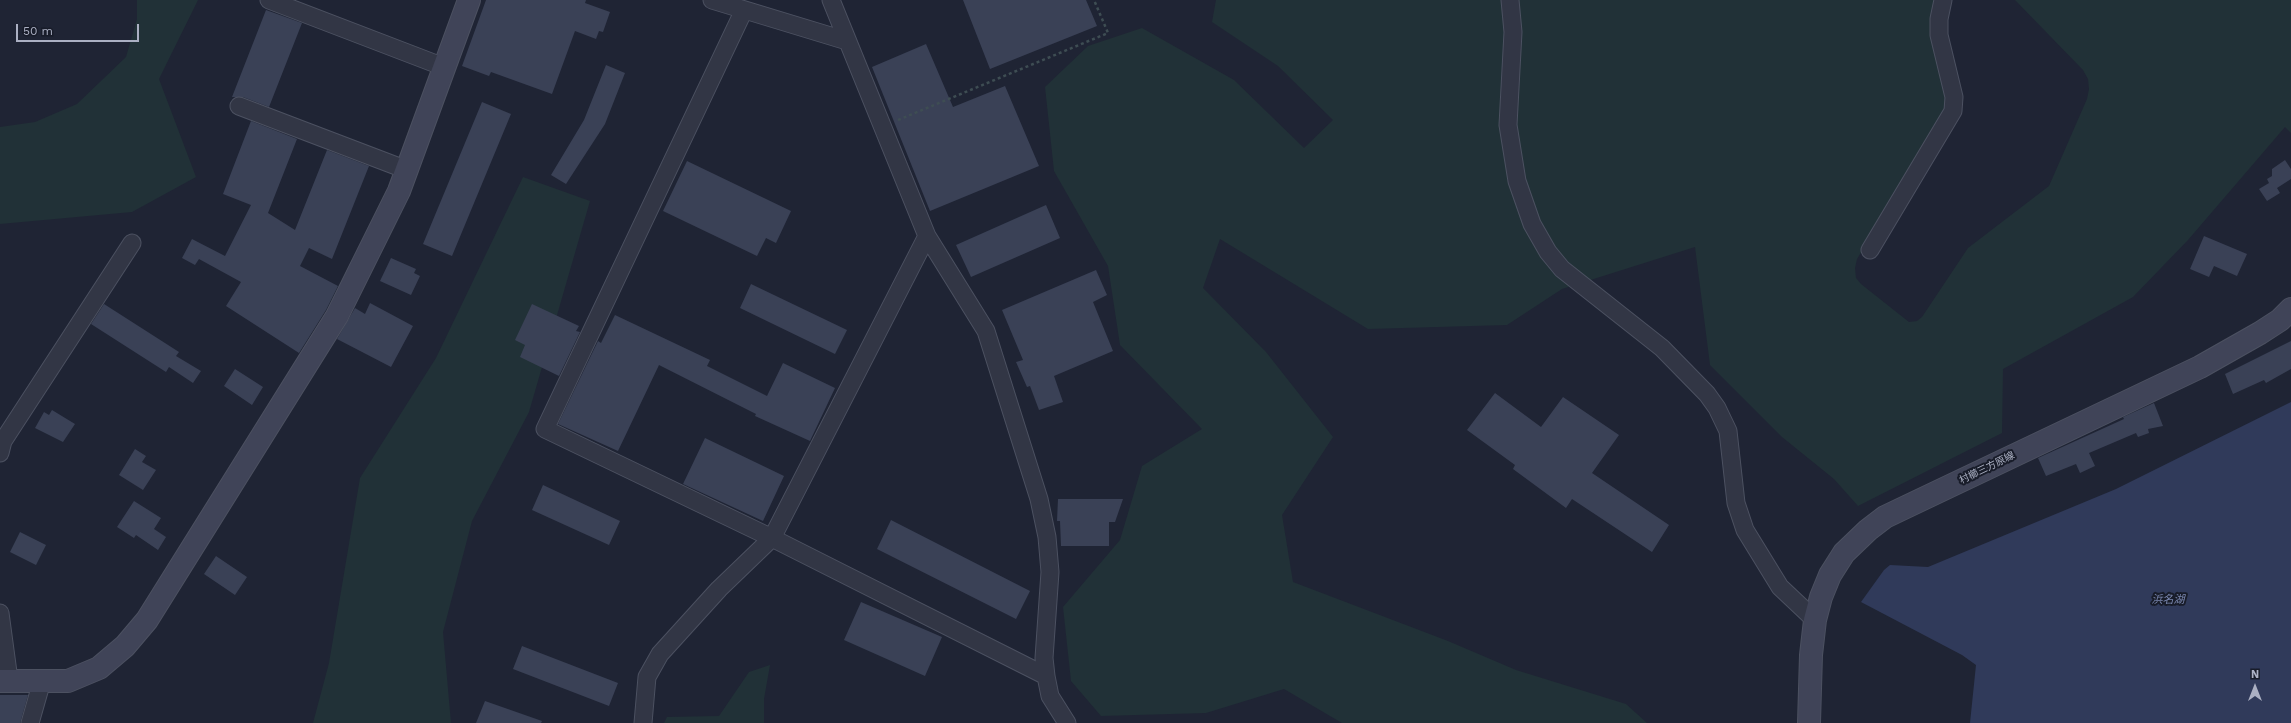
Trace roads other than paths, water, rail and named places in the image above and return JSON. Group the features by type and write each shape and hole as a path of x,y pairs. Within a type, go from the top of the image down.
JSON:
{"street":[{"path":"269,0 444,68"},
{"path":"0,613 5,681 68,681 99,668 125,646 146,620 337,316 399,192 469,0"},
{"path":"712,0 847,40"},
{"path":"831,0 927,236 986,331 1039,499 1047,537 1050,572 1044,658 1050,696 1067,723"},
{"path":"1510,0 1514,32 1508,125 1517,181 1532,224 1548,252 1562,269 1662,348 1707,394 1717,408 1728,430 1736,503 1745,530 1780,587 1815,620"},
{"path":"1870,250 1953,111 1954,97 1939,30 1939,18 1943,0"},
{"path":"744,10 545,429 772,538 1046,676"},
{"path":"239,106 407,170"},
{"path":"643,723 647,677 660,654 719,589 772,538 927,236"},
{"path":"0,453 3,441 132,243"},
{"name":"村櫛三方原線","path":"1809,723 1811,655 1815,620 1821,597 1830,576 1844,553 1868,530 1885,517 2200,367 2260,333 2280,320 2291,308"},
{"path":"30,723 42,681"}],"water":[{"name":"浜名湖","path":"2291,402 2291,723 1970,723 1976,665 1962,655 1861,602 1884,570 1890,565 1928,567 2116,489"}]}
